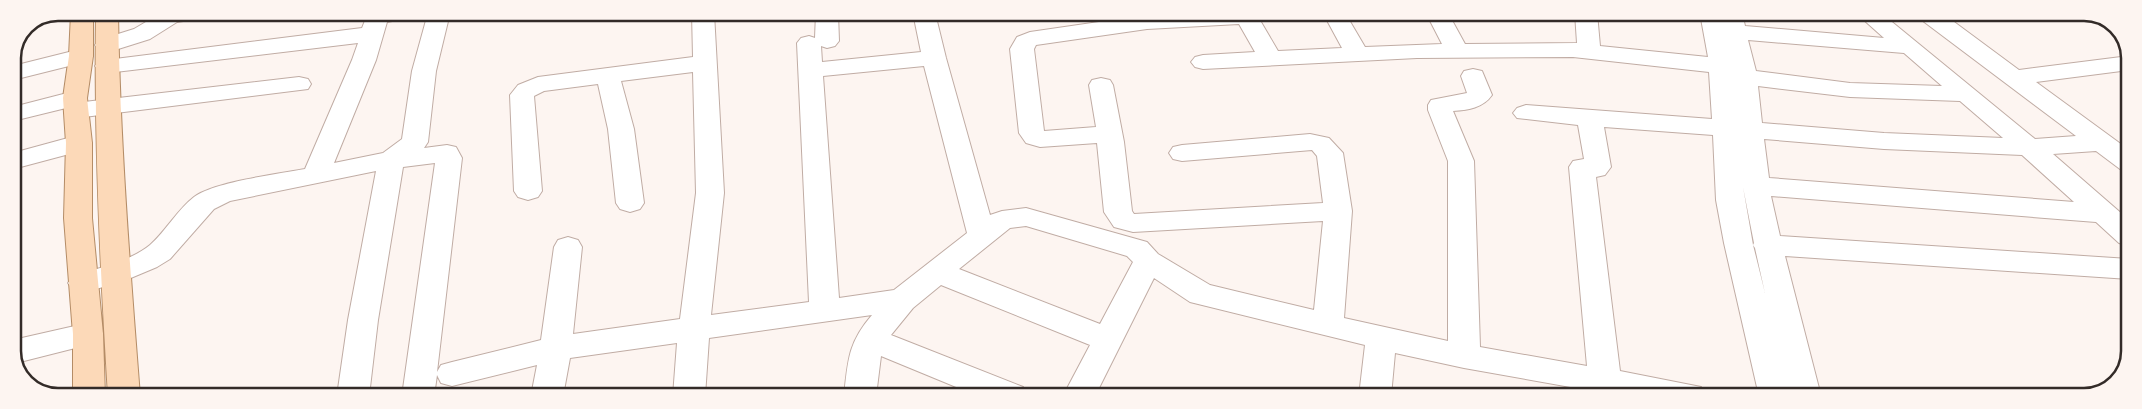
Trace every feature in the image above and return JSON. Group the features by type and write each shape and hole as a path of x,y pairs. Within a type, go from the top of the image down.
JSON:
{"main road":[{"path":"107,21 107,106 111,209 123,387"},
{"path":"81,35 76,105 79,143 78,218 88,334 89,387"}],"street":[{"path":"107,55 163,21"},
{"path":"315,176 364,60 377,21"},
{"path":"354,387 363,320 391,160 415,142 424,71 437,21"},
{"path":"690,387 694,328 710,193 703,21"},
{"path":"824,21 811,70 825,311"},
{"path":"926,21 982,236"},
{"path":"1111,142 1105,136 1098,135 1040,139 1032,134 1022,49 1030,39 1156,22"},
{"path":"1250,22 1271,59"},
{"path":"1339,22 1357,54"},
{"path":"1441,22 1457,51"},
{"path":"1587,22 1589,52"},
{"path":"1713,22 1721,66 1756,186 1767,245 1803,388"},
{"path":"1878,22 2029,147 2120,228"},
{"path":"1940,22 2121,157"},
{"path":"1772,388 1738,243 1730,200 1745,77 1733,23 1910,47"},
{"path":"107,55 373,34"},
{"path":"22,50 81,35"},
{"path":"21,68 81,35"},
{"path":"1203,62 1357,54 1572,50 1721,66"},
{"path":"811,70 934,58"},
{"path":"528,191 522,95 527,90 538,84 705,64"},
{"path":"2014,78 2121,64"},
{"path":"608,76 621,130 630,203"},
{"path":"1464,356 1461,161 1440,110 1440,105 1478,98 1480,95 1473,76"},
{"path":"1745,77 1850,90 1966,94"},
{"path":"21,113 76,105 107,106 299,84"},
{"path":"1101,85 1111,142 1118,212 1124,220 1143,223 1338,211"},
{"path":"1526,113 1884,141 2029,147 2102,143"},
{"path":"1590,118 1598,167 1589,168 1605,381"},
{"path":"1182,153 1310,142 1320,144 1330,154 1338,211 1328,325"},
{"path":"21,159 79,143"},
{"path":"83,283 116,272 160,252 204,203 222,194 391,160 447,153 449,158 419,387"},
{"path":"1756,186 2104,213"},
{"path":"861,387 864,359 870,339 902,300 1002,220 1026,217 1137,250 1148,261 1201,294 1381,338 1464,356 1643,388"},
{"path":"1767,245 2120,268"},
{"path":"549,387 556,348 568,247"},
{"path":"1083,388 1148,261"},
{"path":"937,272 1107,339"},
{"path":"452,374 556,348 902,300"},
{"path":"21,350 88,334"},
{"path":"1376,388 1381,338"},
{"path":"870,339 990,387"}]}
